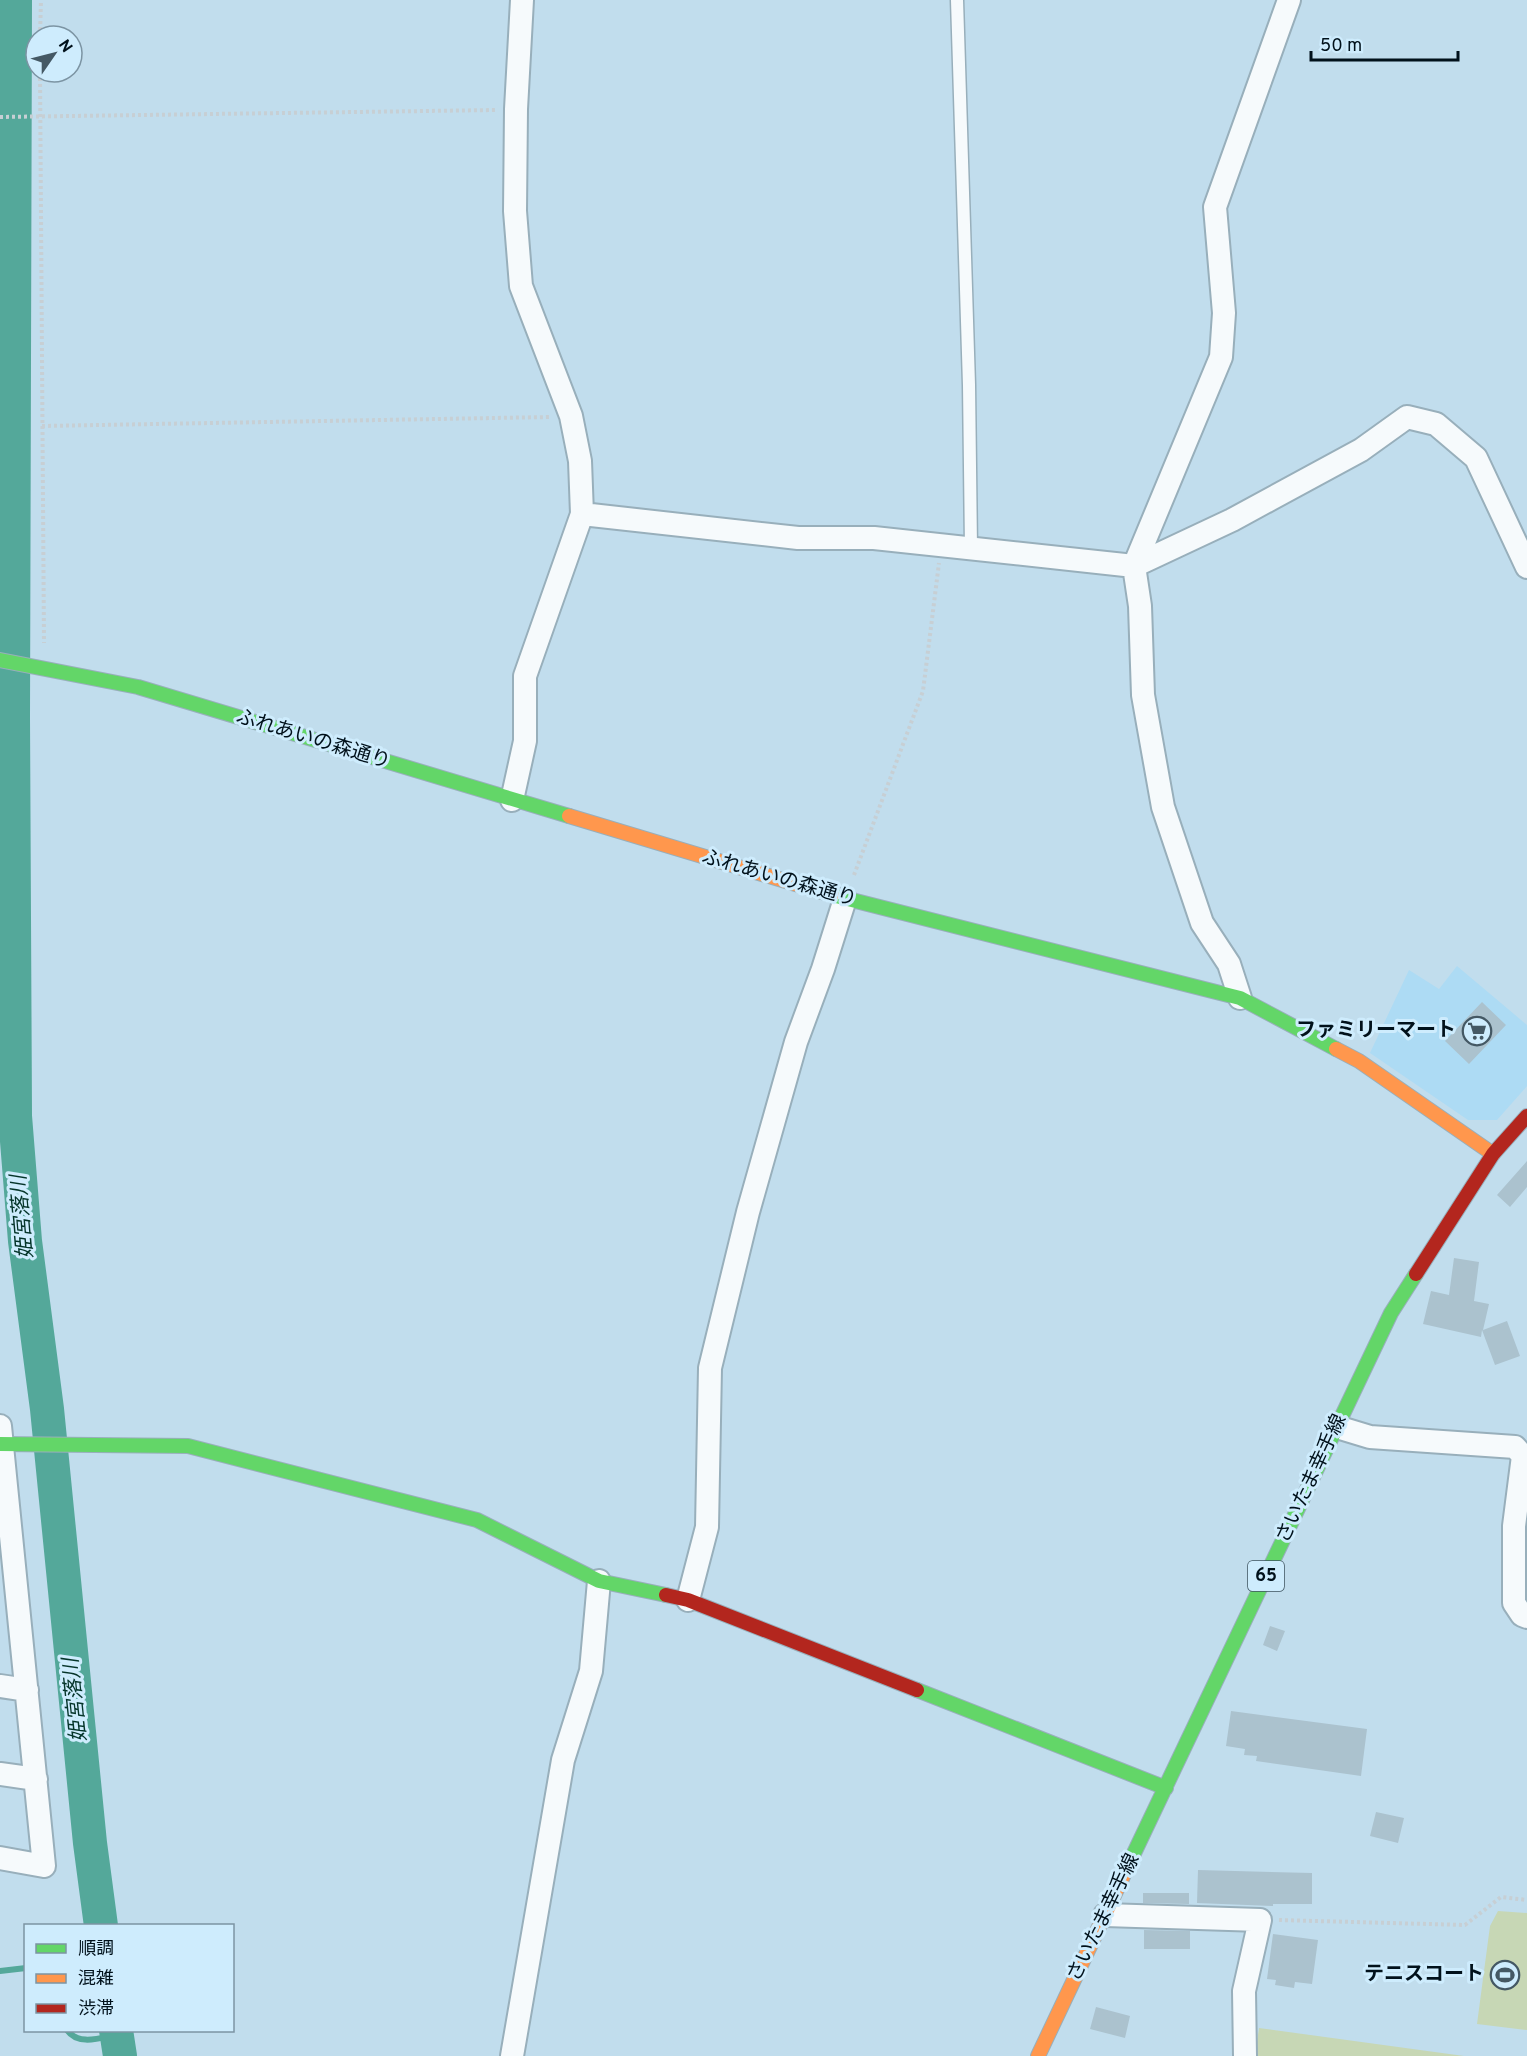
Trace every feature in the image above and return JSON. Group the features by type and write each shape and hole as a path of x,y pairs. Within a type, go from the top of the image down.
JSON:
{"street":[{"path":"512,800 525,741 525,676 582,514 580,461 571,416 521,286 515,211 516,109 522,0"},
{"path":"1240,998 1229,964 1202,923 1163,807 1143,695 1140,606 1134,566 1221,357 1224,313 1215,207 1289,0"},
{"path":"582,514 798,538 874,538 941,544 1134,566 1232,520 1361,450 1407,417 1436,423 1476,459 1527,567"},
{"name":"ふれあいの森通り","path":"0,660 138,687 845,899 1240,998 1359,1061 1492,1154"},
{"path":"688,1600 707,1527 710,1368 748,1212 796,1042 823,969 845,899"},
{"name":"さいたま幸手線","path":"1038,2056 1391,1313 1492,1154 1527,1116"},
{"path":"1337,1428 1370,1437 1515,1447 1523,1456 1514,1526 1514,1602 1522,1616 1527,1617"},
{"path":"0,1858 45,1866 27,1690 9,1599 5,1525 5,1440 188,1446 477,1520 540,1549 599,1581 688,1600 1166,1788"},
{"path":"512,2056 563,1760 591,1671 599,1581"},
{"path":"0,1686 27,1690"},
{"path":"0,1774 36,1779"},
{"path":"1105,1915 1260,1920 1244,1991 1245,2056"}],"lane":[{"path":"957,0 971,548"}],"path":[{"path":"40,0 40,24"},
{"path":"40,84 42,426 40,667"},
{"path":"0,117 516,109"},
{"path":"42,426 571,416"},
{"path":"845,899 923,691 941,544"},
{"path":"1260,1920 1465,1925 1501,1897 1527,1900"}],"shaded area":[{"path":"1457,966 1527,1025 1527,1086 1497,1120 1468,1120 1370,1053 1409,970 1439,989"}],"green space":[{"name":"テニスコート","path":"1498,1911 1527,1913 1527,2030 1477,2024 1490,1926"},
{"name":"テニスコート","path":"1259,2028 1464,2056 1255,2056"}],"building":[{"path":"1482,1002 1506,1025 1469,1064 1445,1041"},
{"path":"1527,1161 1527,1187 1510,1207 1497,1195"},
{"path":"1454,1258 1479,1262 1474,1301 1489,1304 1483,1330 1507,1321 1520,1356 1495,1365 1482,1330 1481,1337 1423,1324 1431,1291 1449,1295"},
{"path":"1270,1626 1285,1631 1277,1651 1263,1645"},
{"path":"1231,1711 1367,1729 1361,1776 1256,1761 1257,1756 1244,1755 1245,1749 1226,1746"},
{"path":"1376,1812 1404,1818 1398,1843 1370,1836"},
{"path":"1198,1870 1312,1873 1312,1904 1273,1904 1273,1906 1197,1903"},
{"path":"1143,1893 1189,1893 1189,1904 1143,1903"},
{"path":"1144,1930 1190,1931 1190,1949 1144,1949"},
{"path":"1273,1934 1318,1940 1312,1984 1295,1982 1294,1988 1275,1985 1276,1980 1267,1979"},
{"path":"1096,2007 1130,2016 1125,2038 1090,2029"}],"waterway":[{"name":"姫宮落川","path":"15,0 13,718 15,1116 25,1241 47,1409 90,1843 101,1924"},
{"path":"0,1971 24,1968"},
{"path":"69,2032 83,2039 117,2035"},
{"name":"姫宮落川","path":"116,2032 120,2056"}],"traffic: fast":[{"path":"0,660 138,687 569,816"},
{"path":"832,895 1240,998 1336,1049"},
{"path":"1126,1870 1391,1313 1416,1274"},
{"path":"0,1444 188,1446 477,1520 599,1581 666,1595"},
{"path":"917,1690 1166,1788"}],"traffic: slow":[{"path":"569,816 832,895"},
{"path":"1336,1049 1359,1061 1493,1154"},
{"path":"1038,2056 1126,1870"}],"traffic: jam":[{"path":"1416,1274 1493,1154 1527,1116"},
{"path":"666,1595 688,1600 917,1690"}],"place":[{"name":"ファミリーマート","path":"1477,1031"},
{"name":"テニスコート","path":"1505,1975"}]}
